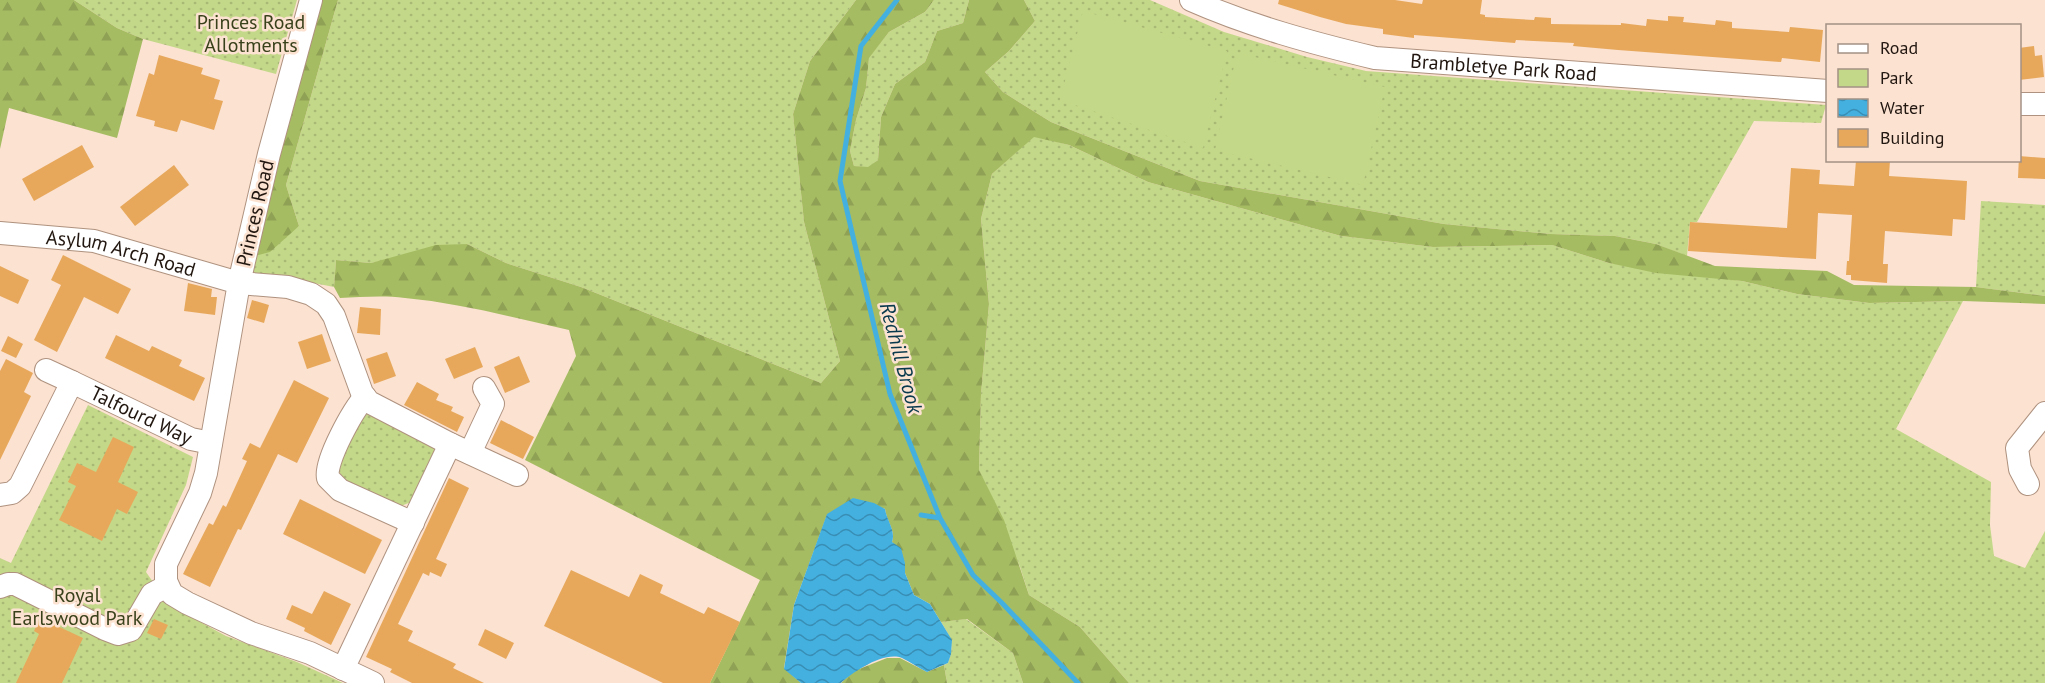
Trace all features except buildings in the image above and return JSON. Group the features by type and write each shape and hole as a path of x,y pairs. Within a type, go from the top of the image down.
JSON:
{"street":[{"name":"Princes Road","path":"312,0 269,154 239,283 296,289 311,294 326,304 334,316 365,397"},
{"name":"Brambletye Park Road","path":"1191,0 1219,13 1277,32 1322,46 1375,58 1826,91"},
{"path":"2021,104 2045,104"},
{"name":"Asylum Arch Road","path":"0,233 94,241 239,283"},
{"path":"239,283 212,443 200,494 166,564 167,586 176,597 199,609 251,633 297,648 373,683"},
{"name":"Talfourd Way","path":"46,370 191,439 212,443"},
{"name":"Talfourd Way","path":"0,495 12,493 20,486 72,382"},
{"path":"343,669 413,523 460,449 493,404 484,388"},
{"path":"413,523 340,490 328,478 327,471 335,451 365,397 380,410 517,475"},
{"path":"2028,484 2020,469 2017,448 2045,412"},
{"path":"0,587 15,584 110,631 123,634 133,627 152,594 167,586"}],"green space":[{"path":"0,0 74,0 117,28 143,39 117,138 9,108 0,149"},
{"name":"Princes Road Allotments","path":"74,0 297,0 276,74 143,39 117,28"},
{"path":"319,0 338,0 286,185 299,226 270,252 251,257"},
{"path":"338,0 856,0 810,61 793,114 804,222 840,361 821,383 581,287 506,263 467,244 371,263 336,260 334,287 268,274 248,279 251,257 299,226 286,185"},
{"path":"856,0 934,0 925,12 889,32 869,58 866,88 856,120 850,151 854,166 868,167 878,160 881,117 895,84 925,62 937,31 963,23 969,0 1024,0 1035,21 1009,51 985,72 1003,92 1051,122 1200,181 1444,224 1551,234 1615,236 1656,244 1715,266 1827,271 1854,285 1976,287 2045,296 2045,304 1963,301 1869,303 1797,294 1742,281 1656,273 1609,263 1552,245 1433,247 1341,236 1148,182 1069,145 1034,137 992,174 981,219 989,304 981,394 979,470 1004,520 1029,595 1080,627 1129,683 1023,683 1013,653 967,619 941,622 930,604 914,595 905,573 905,563 892,542 892,530 883,508 827,515 794,605 784,668 801,683 710,683 760,580 525,460 576,356 569,330 426,300 372,296 340,298 334,287 336,260 371,263 436,245 467,244 506,263 581,287 821,383 840,361 804,222 793,114 810,61"},
{"path":"934,0 969,0 963,23 937,31 925,62 895,84 881,117 878,160 868,168 854,166 850,151 856,120 866,88 869,57 889,32 925,12"},
{"path":"1024,0 1150,0 1224,32 1307,57 1366,71 1826,105 1821,123 1754,121 1697,222 1690,222 1687,256 1656,244 1615,236 1551,234 1444,224 1200,181 1051,122 1003,92 985,72 1009,51 1035,21"},
{"path":"1083,11 1227,51 1203,148 1060,100"},
{"path":"1237,53 1385,87 1363,185 1215,150"},
{"path":"1034,136 1069,145 1148,182 1341,236 1433,247 1552,245 1609,263 1742,281 1797,294 1869,303 1963,301 1896,429 1991,482 1990,525 1994,556 2025,568 2045,531 2045,683 1129,683 1080,627 1029,595 1020,567 979,470 981,394 989,304 981,219 992,174"},
{"path":"1981,201 2045,205 2045,296 1976,287"},
{"name":"Royal Earlswood Park","path":"88,405 193,457 186,485 146,572 169,605 226,636 297,662 343,683 0,683 0,558 11,563"},
{"path":"367,414 433,446 435,453 411,502 401,506 366,492 349,482 338,470 357,422"},
{"path":"966,619 1013,653 1023,683 947,683 944,665 948,663 951,646 941,622"},
{"path":"887,658 900,658 927,672 944,665 947,683 841,683 854,671"}],"water":[{"path":"853,498 874,503 885,509 892,530 892,542 901,548 905,573 914,595 930,604 952,640 951,654 948,663 927,672 902,658 887,657 853,673 841,683 801,683 784,669 794,605 827,514"}],"waterway":[{"name":"Redhill Brook","path":"897,0 861,46 840,181 890,394 940,518 973,575 1078,683"},
{"path":"921,515 940,518"}]}
